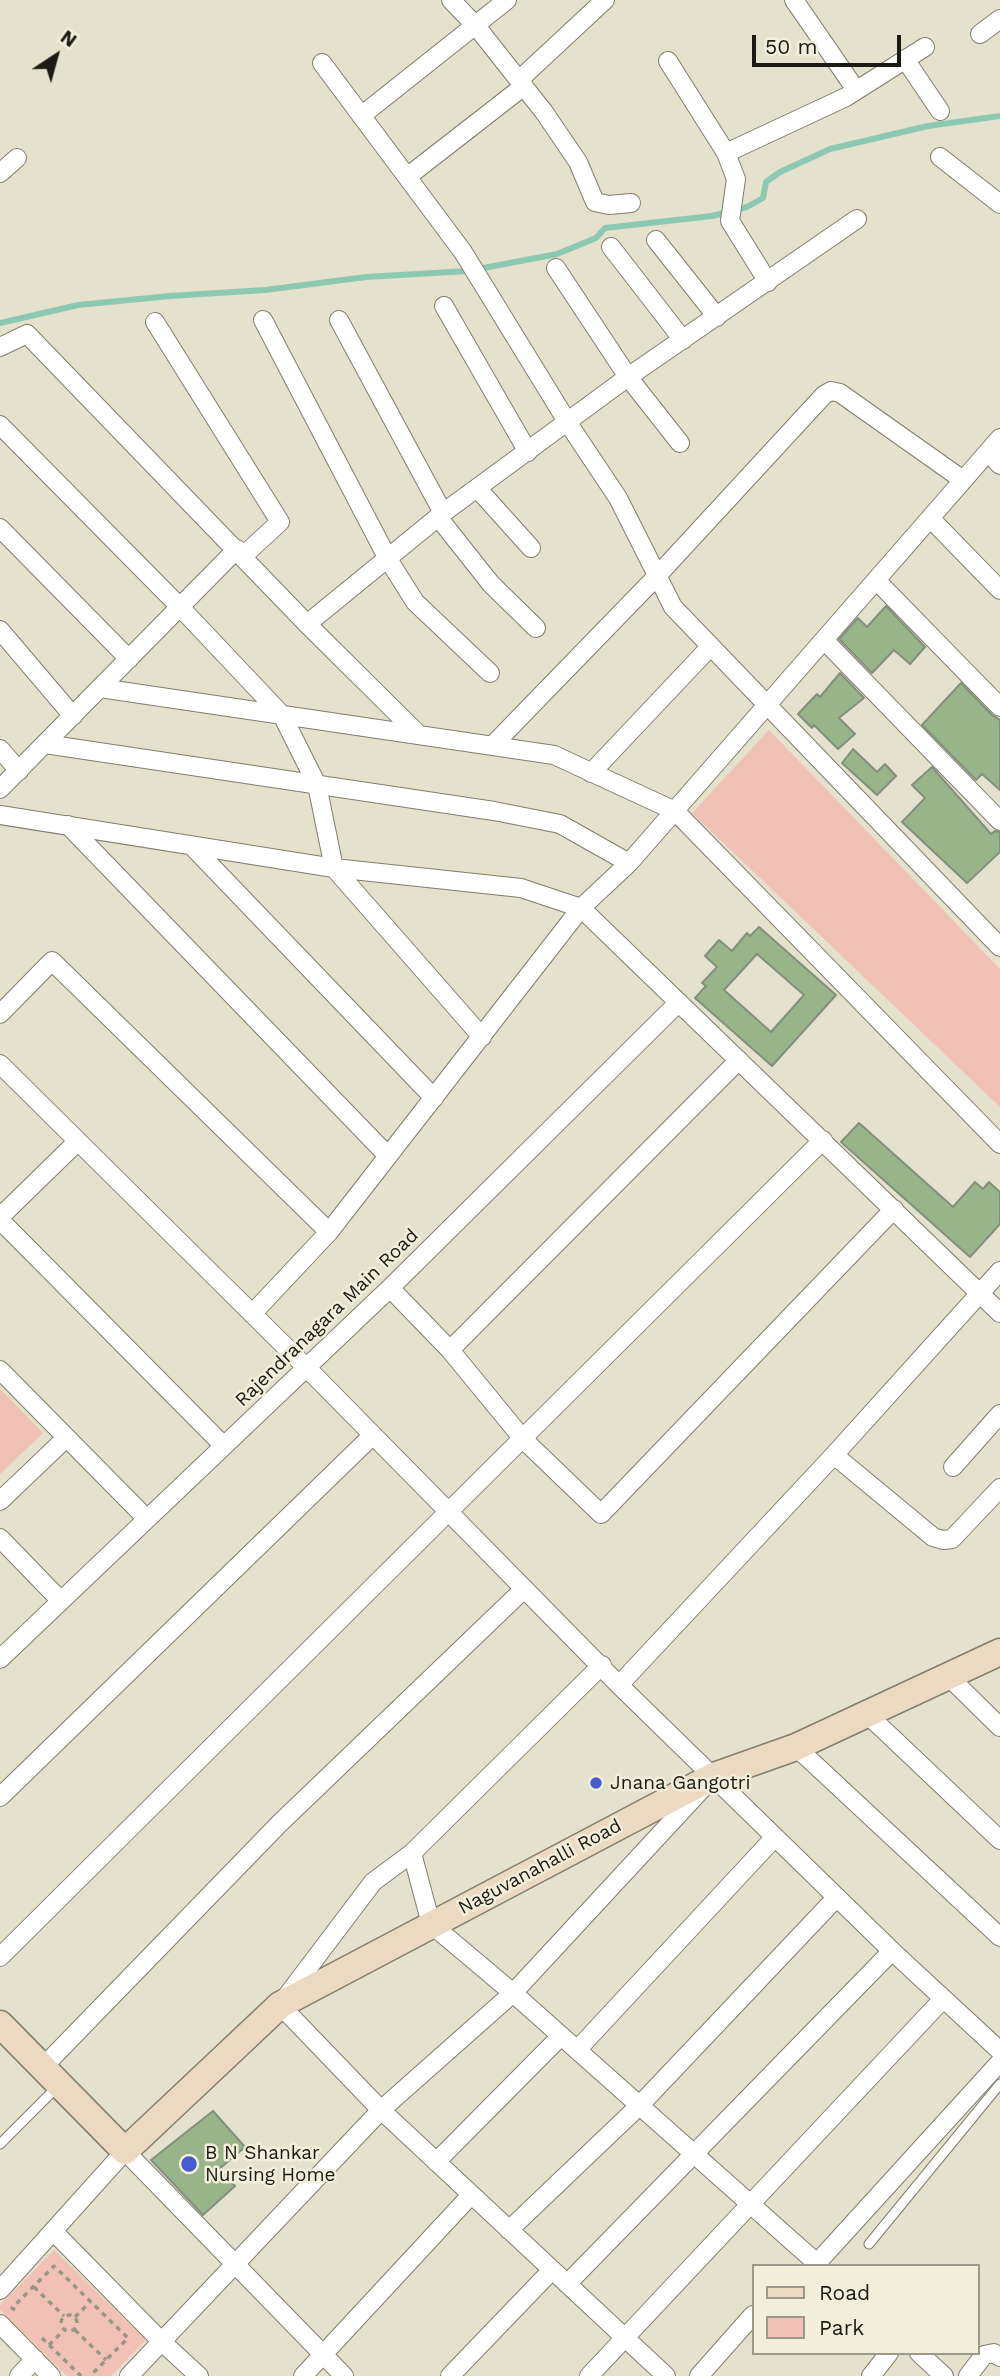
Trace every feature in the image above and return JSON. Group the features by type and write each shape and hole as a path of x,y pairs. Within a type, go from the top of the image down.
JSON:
{"street":[{"path":"451,0 476,26 521,83 578,162 595,202 609,205 631,203"},
{"path":"361,116 507,0"},
{"path":"407,177 521,83 605,0"},
{"path":"794,0 856,90"},
{"path":"980,34 1000,19"},
{"path":"726,153 856,90 925,47"},
{"path":"905,59 940,111"},
{"path":"668,61 726,153 736,179 730,221 768,282"},
{"path":"322,63 463,252 568,423 618,498 673,607 1000,947"},
{"path":"940,157 1000,204"},
{"path":"0,173 17,158"},
{"path":"307,624 440,515 628,377 857,219"},
{"path":"656,240 717,317"},
{"path":"611,247 683,340"},
{"path":"555,268 628,377 680,443"},
{"path":"444,306 528,452"},
{"path":"262,320 388,558 415,601 490,673"},
{"path":"339,320 440,515 491,584 536,628"},
{"path":"0,789 180,607 240,552 280,522 155,322"},
{"path":"0,347 27,334 307,624 419,735"},
{"path":"492,746 657,576 824,395 831,391 840,393 963,480"},
{"path":"0,425 180,607 282,715 317,785 334,868 482,1037"},
{"path":"252,1314 329,1232 581,908 629,863 963,480 994,458 1000,438"},
{"path":"477,488 531,548"},
{"path":"930,518 1000,590"},
{"path":"0,528 129,659"},
{"path":"876,580 1000,707"},
{"path":"0,630 73,716"},
{"path":"824,640 1000,821"},
{"path":"591,773 711,646"},
{"path":"100,688 554,755 675,811 1000,1144"},
{"path":"45,744 494,811 560,824 629,863"},
{"path":"0,749 19,771"},
{"path":"0,815 334,868 521,888 581,908 1000,1312"},
{"path":"68,825 388,1156"},
{"path":"191,845 434,1098"},
{"path":"0,1014 52,961 329,1232"},
{"name":"Rajendranagara Main Road","path":"0,1659 390,1288 678,1002"},
{"path":"450,1349 739,1060"},
{"path":"0,1064 306,1367 620,1685 892,1951 1000,2052"},
{"path":"0,1957 823,1140"},
{"path":"78,1141 0,1219 224,1446"},
{"path":"390,1288 450,1349 523,1438 601,1514 894,1209"},
{"path":"620,1685 834,1455 1000,1270"},
{"path":"0,1370 147,1520"},
{"path":"953,1466 1000,1415"},
{"path":"0,1797 373,1435"},
{"path":"0,1501 66,1438"},
{"path":"834,1455 933,1537 943,1540 952,1538 1000,1488"},
{"path":"0,1538 61,1601"},
{"path":"51,2076 281,1823 524,1589"},
{"name":"Naguvanahalli Road","path":"125,2151 280,2005 714,1776 796,1747 1000,1652"},
{"path":"602,1665 412,1853 373,1882 280,2005 381,2110 666,2376"},
{"path":"948,1676 1000,1727"},
{"path":"867,1714 1000,1840"},
{"path":"796,1747 1000,1937"},
{"path":"129,2376 381,2110 513,1993 714,1776"},
{"path":"577,2050 775,1837"},
{"path":"412,1853 431,1924 752,2205 810,2262 1000,2062"},
{"path":"509,2230 639,2105 837,1897"},
{"path":"566,2284 892,1951"},
{"path":"589,2376 943,1999"},
{"path":"0,2024 344,2376"},
{"path":"436,2162 561,2036"},
{"path":"0,2290 125,2151"},
{"path":"303,2376 471,2194"},
{"path":"53,2231 199,2376"},
{"path":"450,2376 552,2270"},
{"path":"699,2376 752,2316"},
{"path":"0,2324 51,2376"},
{"path":"968,2376 984,2355 994,2353 1000,2357"},
{"path":"871,2376 887,2355"},
{"path":"921,2355 944,2376"},
{"path":"19,2376 35,2359"}],"lane":[{"path":"0,2144 51,2076"},
{"path":"869,2244 999,2087"}],"path":[{"path":"22,2317 12,2308 54,2266 128,2338 90,2376"},
{"path":"18,2270 64,2316"},
{"path":"75,2317 106,2286"},
{"path":"69,2314 75,2317 77,2324 69,2332 64,2330 60,2323 64,2316 69,2314"},
{"path":"74,2329 106,2360"},
{"path":"49,2345 64,2330"},
{"path":"40,2336 81,2376"}],"green space":[{"path":"769,730 1000,969 1000,1107 692,813"},
{"path":"0,1389 43,1433 0,1474"},
{"path":"54,2250 146,2340 111,2376 67,2376 0,2310 0,2305"}],"building":[{"path":"886,606 925,647 910,664 894,650 872,673 839,639 858,618 867,627"},
{"path":"840,673 864,698 839,718 855,734 838,749 814,725 812,728 798,714 817,694 820,697"},
{"path":"961,683 1000,720 1000,790 982,774 976,780 922,725"},
{"path":"853,749 877,772 885,764 896,776 877,795 842,763"},
{"path":"932,767 991,834 1000,832 1000,852 967,883 902,822 925,798 912,785"},
{"path":"759,927 836,995 772,1066 695,998 706,986 702,983 717,967 705,956 719,940 732,951 747,933 750,936","holes":["757,954 804,995 771,1032 724,990"]},
{"path":"859,1123 953,1207 975,1182 983,1189 989,1182 1000,1192 1000,1224 970,1257 841,1142"},
{"path":"213,2111 245,2147 219,2169 235,2186 203,2215 151,2160"}],"waterway":[{"path":"0,323 78,305 265,290 366,277 468,271 557,254 596,238 605,228 712,216 747,207 763,198 766,182 780,172 830,149 928,126 1000,116"}],"place":[{"name":"Jnana Gangotri","path":"596,1783"},
{"name":"B N Shankar Nursing Home","path":"189,2164"}]}
